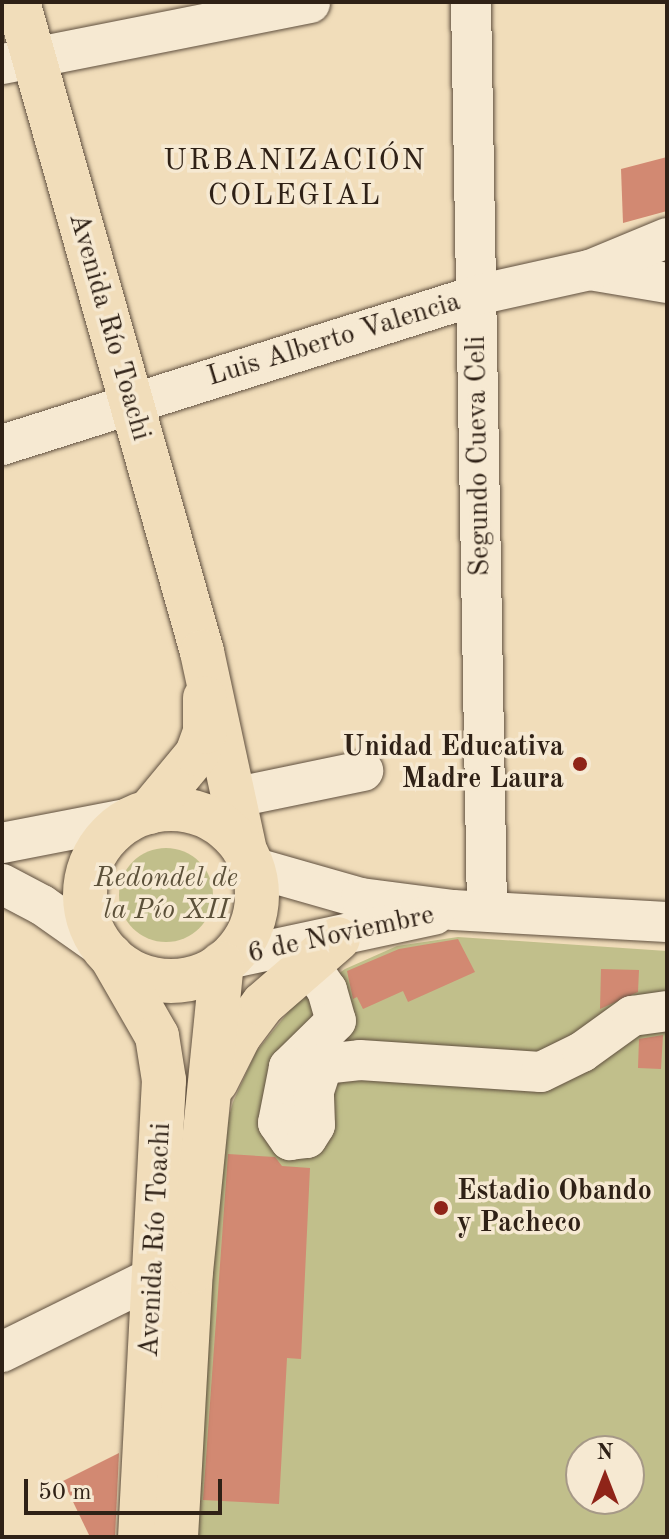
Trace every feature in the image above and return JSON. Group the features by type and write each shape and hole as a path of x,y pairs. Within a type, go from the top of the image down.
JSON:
{"main road":[{"name":"Avenida Río Toachi","path":"18,2 17,60 132,403 202,652 249,859"},
{"name":"Avenida Río Toachi","path":"142,815 192,762 205,732 202,652"},
{"path":"181,810 211,819 249,859 255,916 225,962 190,978 162,980 134,972 108,953 90,923 87,876 100,847 142,815 181,810"},
{"path":"205,1110 239,1036 263,1004 323,951"},
{"name":"Avenida Río Toachi","path":"108,953 161,1051 156,1276 140,1537"},
{"name":"Avenida Río Toachi","path":"176,1537 205,1110 225,962"}],"street":[{"name":"Segundo Cueva Celi","path":"470,910 477,295 471,2"},
{"path":"17,60 84,50 310,3"},
{"name":"Luis Alberto Valencia","path":"2,445 477,295 590,270 667,238"},
{"path":"590,270 667,283"},
{"path":"237,797 363,771"},
{"path":"2,843 142,815"},
{"name":"6 de Noviembre","path":"249,859 347,895 470,910 667,922"},
{"path":"2,884 108,953"},
{"name":"6 de Noviembre","path":"225,962 323,951 470,910"},
{"path":"323,951 337,1009 336,1021 289,1067 278,1123 290,1140 307,1138 315,1125 314,1091 323,1064 370,1054 541,1072 555,1050 632,1016 667,1011"},
{"path":"2,1352 156,1276"}],"green space":[{"name":"Redondel de la Pío XII","path":"166,848 184,852 199,862 209,877 213,895 209,913 199,928 184,938 166,942 148,938 133,928 123,913 119,895 123,877 133,862 148,852"},
{"name":"Estadio Obando y Pacheco","path":"458,937 667,951 667,1537 199,1537 195,1524 219,1152 233,1102 256,1052 293,1006 345,969 397,946"}],"building":[{"path":"667,157 667,211 623,223 621,169"},
{"path":"458,939 475,972 408,1002 403,991 363,1009 357,997 353,999 347,971 399,949"},
{"path":"601,969 639,970 638,992 600,1009"},
{"path":"663,1035 661,1069 638,1068 639,1039"},
{"path":"228,1154 275,1157 282,1166 310,1168 301,1359 287,1358 279,1504 203,1500"},
{"path":"119,1453 115,1537 90,1537 63,1481"}],"place":[{"name":"Unidad Educativa Madre Laura","path":"580,764"},
{"name":"Estadio Obando y Pacheco","path":"441,1208"}],"district":[{"name":"URBANIZACIÓN COLEGIAL","path":"295,178"}]}
